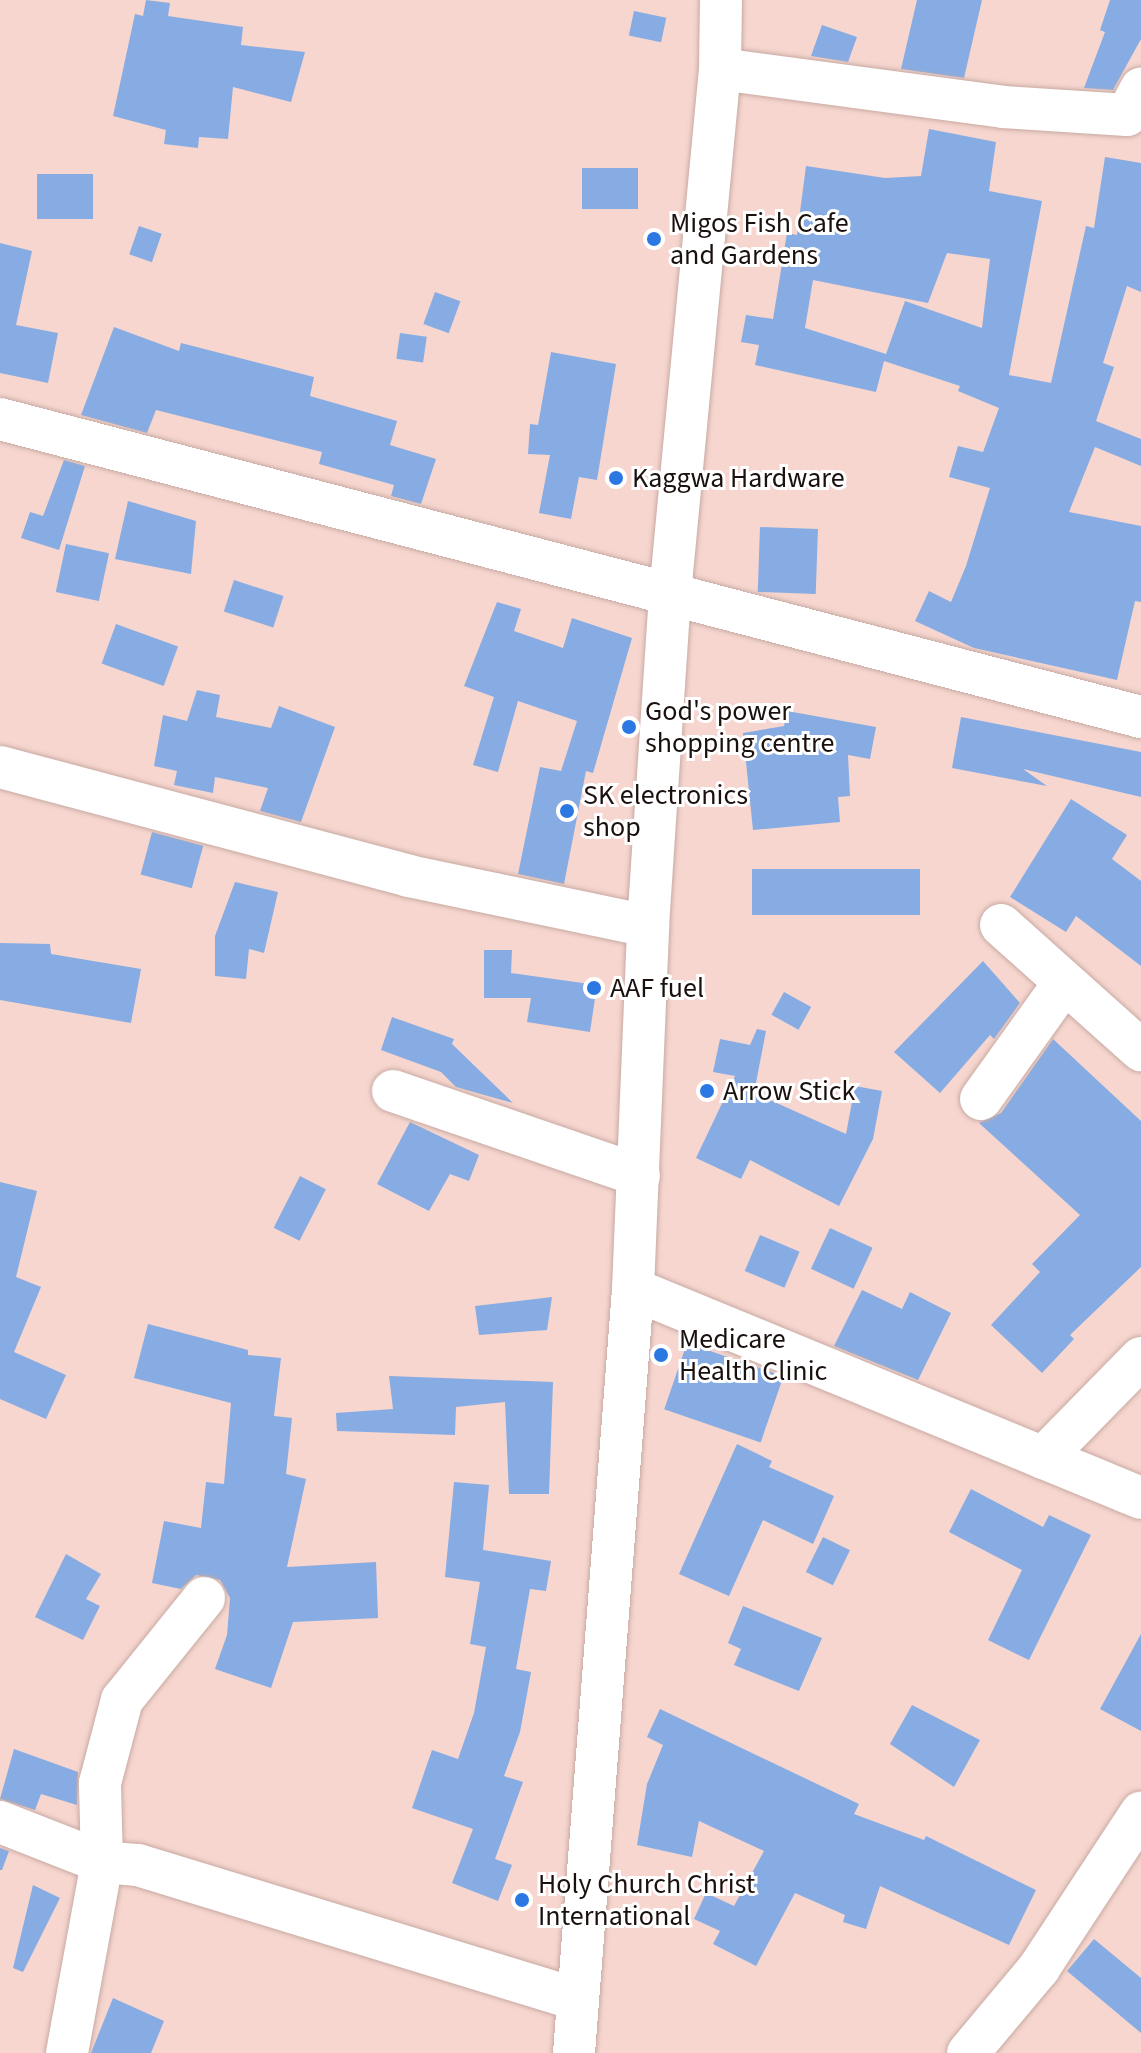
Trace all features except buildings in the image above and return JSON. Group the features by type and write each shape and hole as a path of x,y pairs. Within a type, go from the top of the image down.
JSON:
{"street":[{"path":"574,2053 633,1289 648,926 670,594 720,69 721,0"},
{"path":"720,69 1003,107 1127,115 1141,89"},
{"path":"0,419 1141,717"},
{"path":"0,767 409,876 648,926"},
{"path":"1001,925 1141,1050"},
{"path":"981,1099 1064,983"},
{"path":"393,1091 639,1175"},
{"path":"633,1289 1141,1498"},
{"path":"1043,1458 1141,1358"},
{"path":"67,2053 102,1862 100,1783 122,1700 204,1598"},
{"path":"968,2053 1039,1968 1141,1813"},
{"path":"0,1822 102,1862 138,1865 576,1999"}],"place":[{"name":"Migos Fish Cafe and Gardens","path":"654,239"},
{"name":"Kaggwa Hardware","path":"616,478"},
{"name":"God's power shopping centre","path":"629,727"},
{"name":"SK electronics shop","path":"567,811"},
{"name":"AAF fuel","path":"594,988"},
{"name":"Arrow Stick","path":"707,1091"},
{"name":"Medicare Health Clinic","path":"661,1355"},
{"name":"Holy Church Christ International","path":"522,1900"}]}
